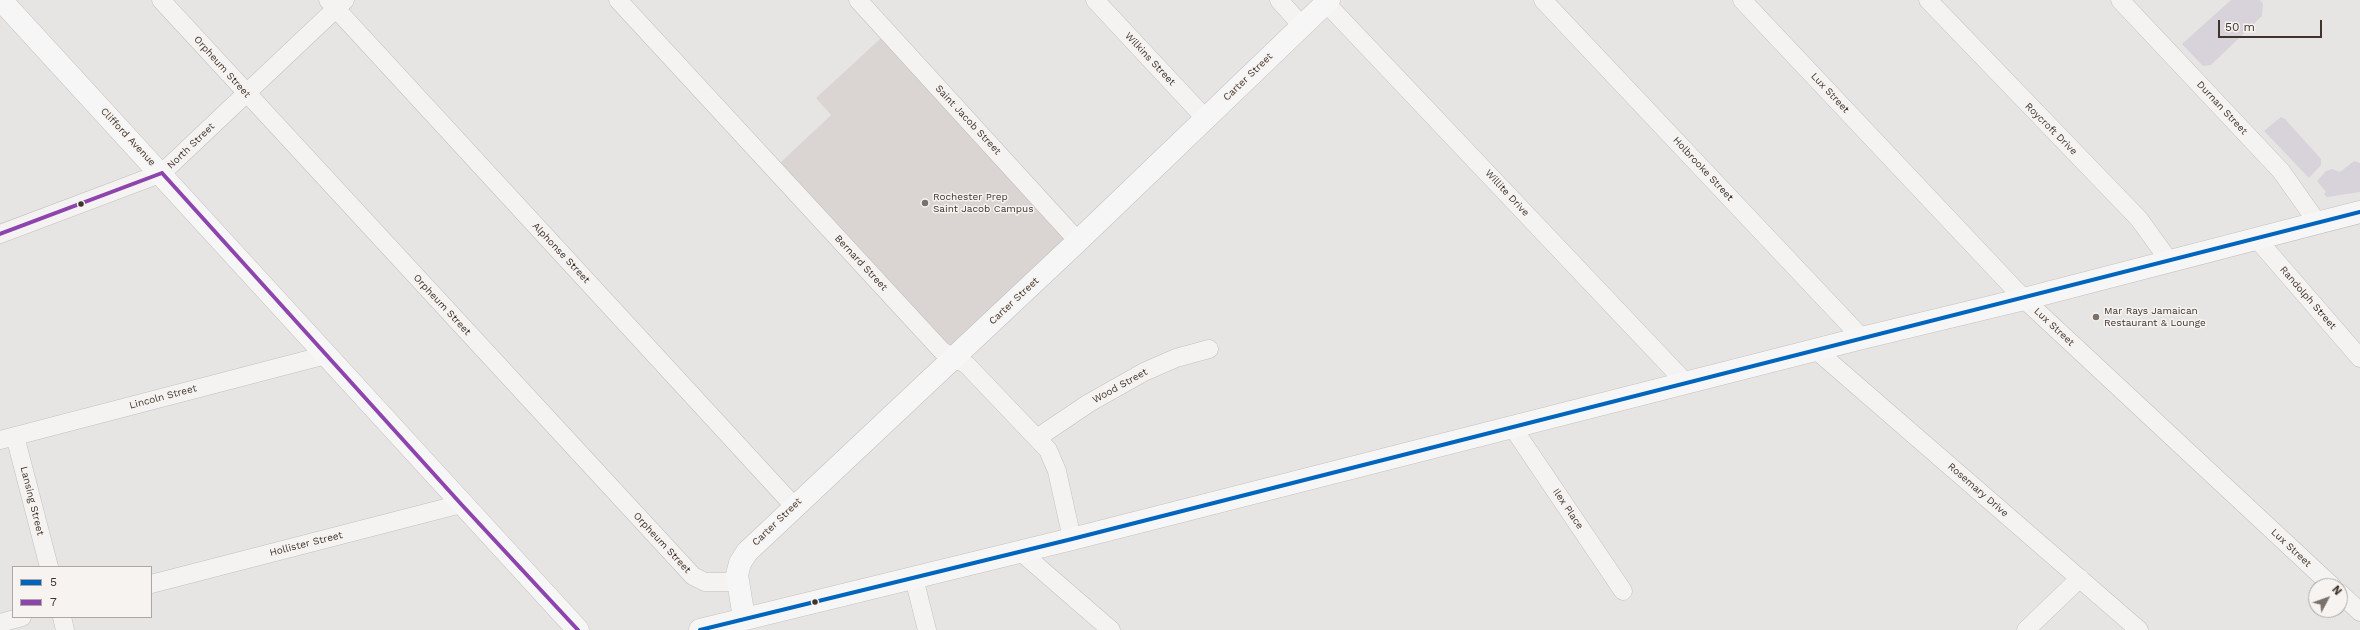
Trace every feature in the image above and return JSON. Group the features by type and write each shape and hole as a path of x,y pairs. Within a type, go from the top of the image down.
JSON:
{"main road":[{"name":"Clifford Avenue","path":"1,0 162,174 461,504 578,630"},
{"name":"Carter Street","path":"746,624 737,582 738,569 747,552 794,506 1078,240 1328,1"},
{"path":"700,630 746,624 914,578 1687,384 1862,338 2024,299 2360,212"}],"street":[{"name":"Orpheum Street","path":"161,0 694,576 705,582 737,582"},
{"name":"Bernard Street","path":"618,0 942,351 967,365 1037,438 1054,460 1072,539"},
{"name":"Saint Jacob Street","path":"858,0 1078,240"},
{"name":"Wilkins Street","path":"1095,0 1205,118"},
{"path":"1279,0 1302,26"},
{"name":"Holbrooke Street","path":"1543,0 1862,338"},
{"name":"Lux Street","path":"1742,0 2024,299 2323,578"},
{"name":"Roycroft Drive","path":"1928,0 2139,219 2170,262"},
{"name":"Durnan Street","path":"2120,0 2281,171 2317,222"},
{"name":"Willite Drive","path":"1328,1 1687,384"},
{"name":"North Street","path":"0,234 162,174 336,3"},
{"name":"Alphonse Street","path":"336,3 794,506"},
{"name":"Randolph Street","path":"2256,238 2360,358"},
{"name":"Wood Street","path":"1037,438 1089,403 1144,372 1176,358 1209,349"},
{"name":"Rosemary Drive","path":"1816,350 2139,630"},
{"name":"Lincoln Street","path":"8,438 326,355"},
{"name":"Ilex Place","path":"1513,428 1623,591"},
{"name":"Lansing Street","path":"8,438 49,566"},
{"name":"Hollister Street","path":"152,584 461,504"},
{"path":"1021,552 1111,630"},
{"path":"914,578 927,630"},
{"path":"2026,630 2080,578"},
{"path":"2348,601 2360,612"},
{"path":"0,622 18,618"},
{"path":"62,618 65,630"}],"shaded area":[{"path":"2231,0 2260,0 2263,4 2262,16 2211,65 2203,66 2182,44"},
{"name":"Rochester Prep Saint Jacob Campus","path":"884,37 1064,238 1063,242 954,345 949,346 780,163 831,115 816,98"},
{"path":"2281,117 2285,119 2321,159 2321,165 2309,178 2264,131"},
{"path":"2354,161 2360,163 2360,192 2327,197 2324,194 2326,192 2317,181 2326,171 2332,169 2340,172"}],"transit line":[{"name":"7","path":"162,173 461,504 578,630"},
{"name":"7","path":"0,234 162,173"},
{"name":"5","path":"700,630 1072,539 2360,212"}],"place":[{"name":"Rochester Prep Saint Jacob Campus","path":"925,203"},
{"name":"Mar Rays Jamaican Restaurant & Lounge","path":"2096,317"}]}
